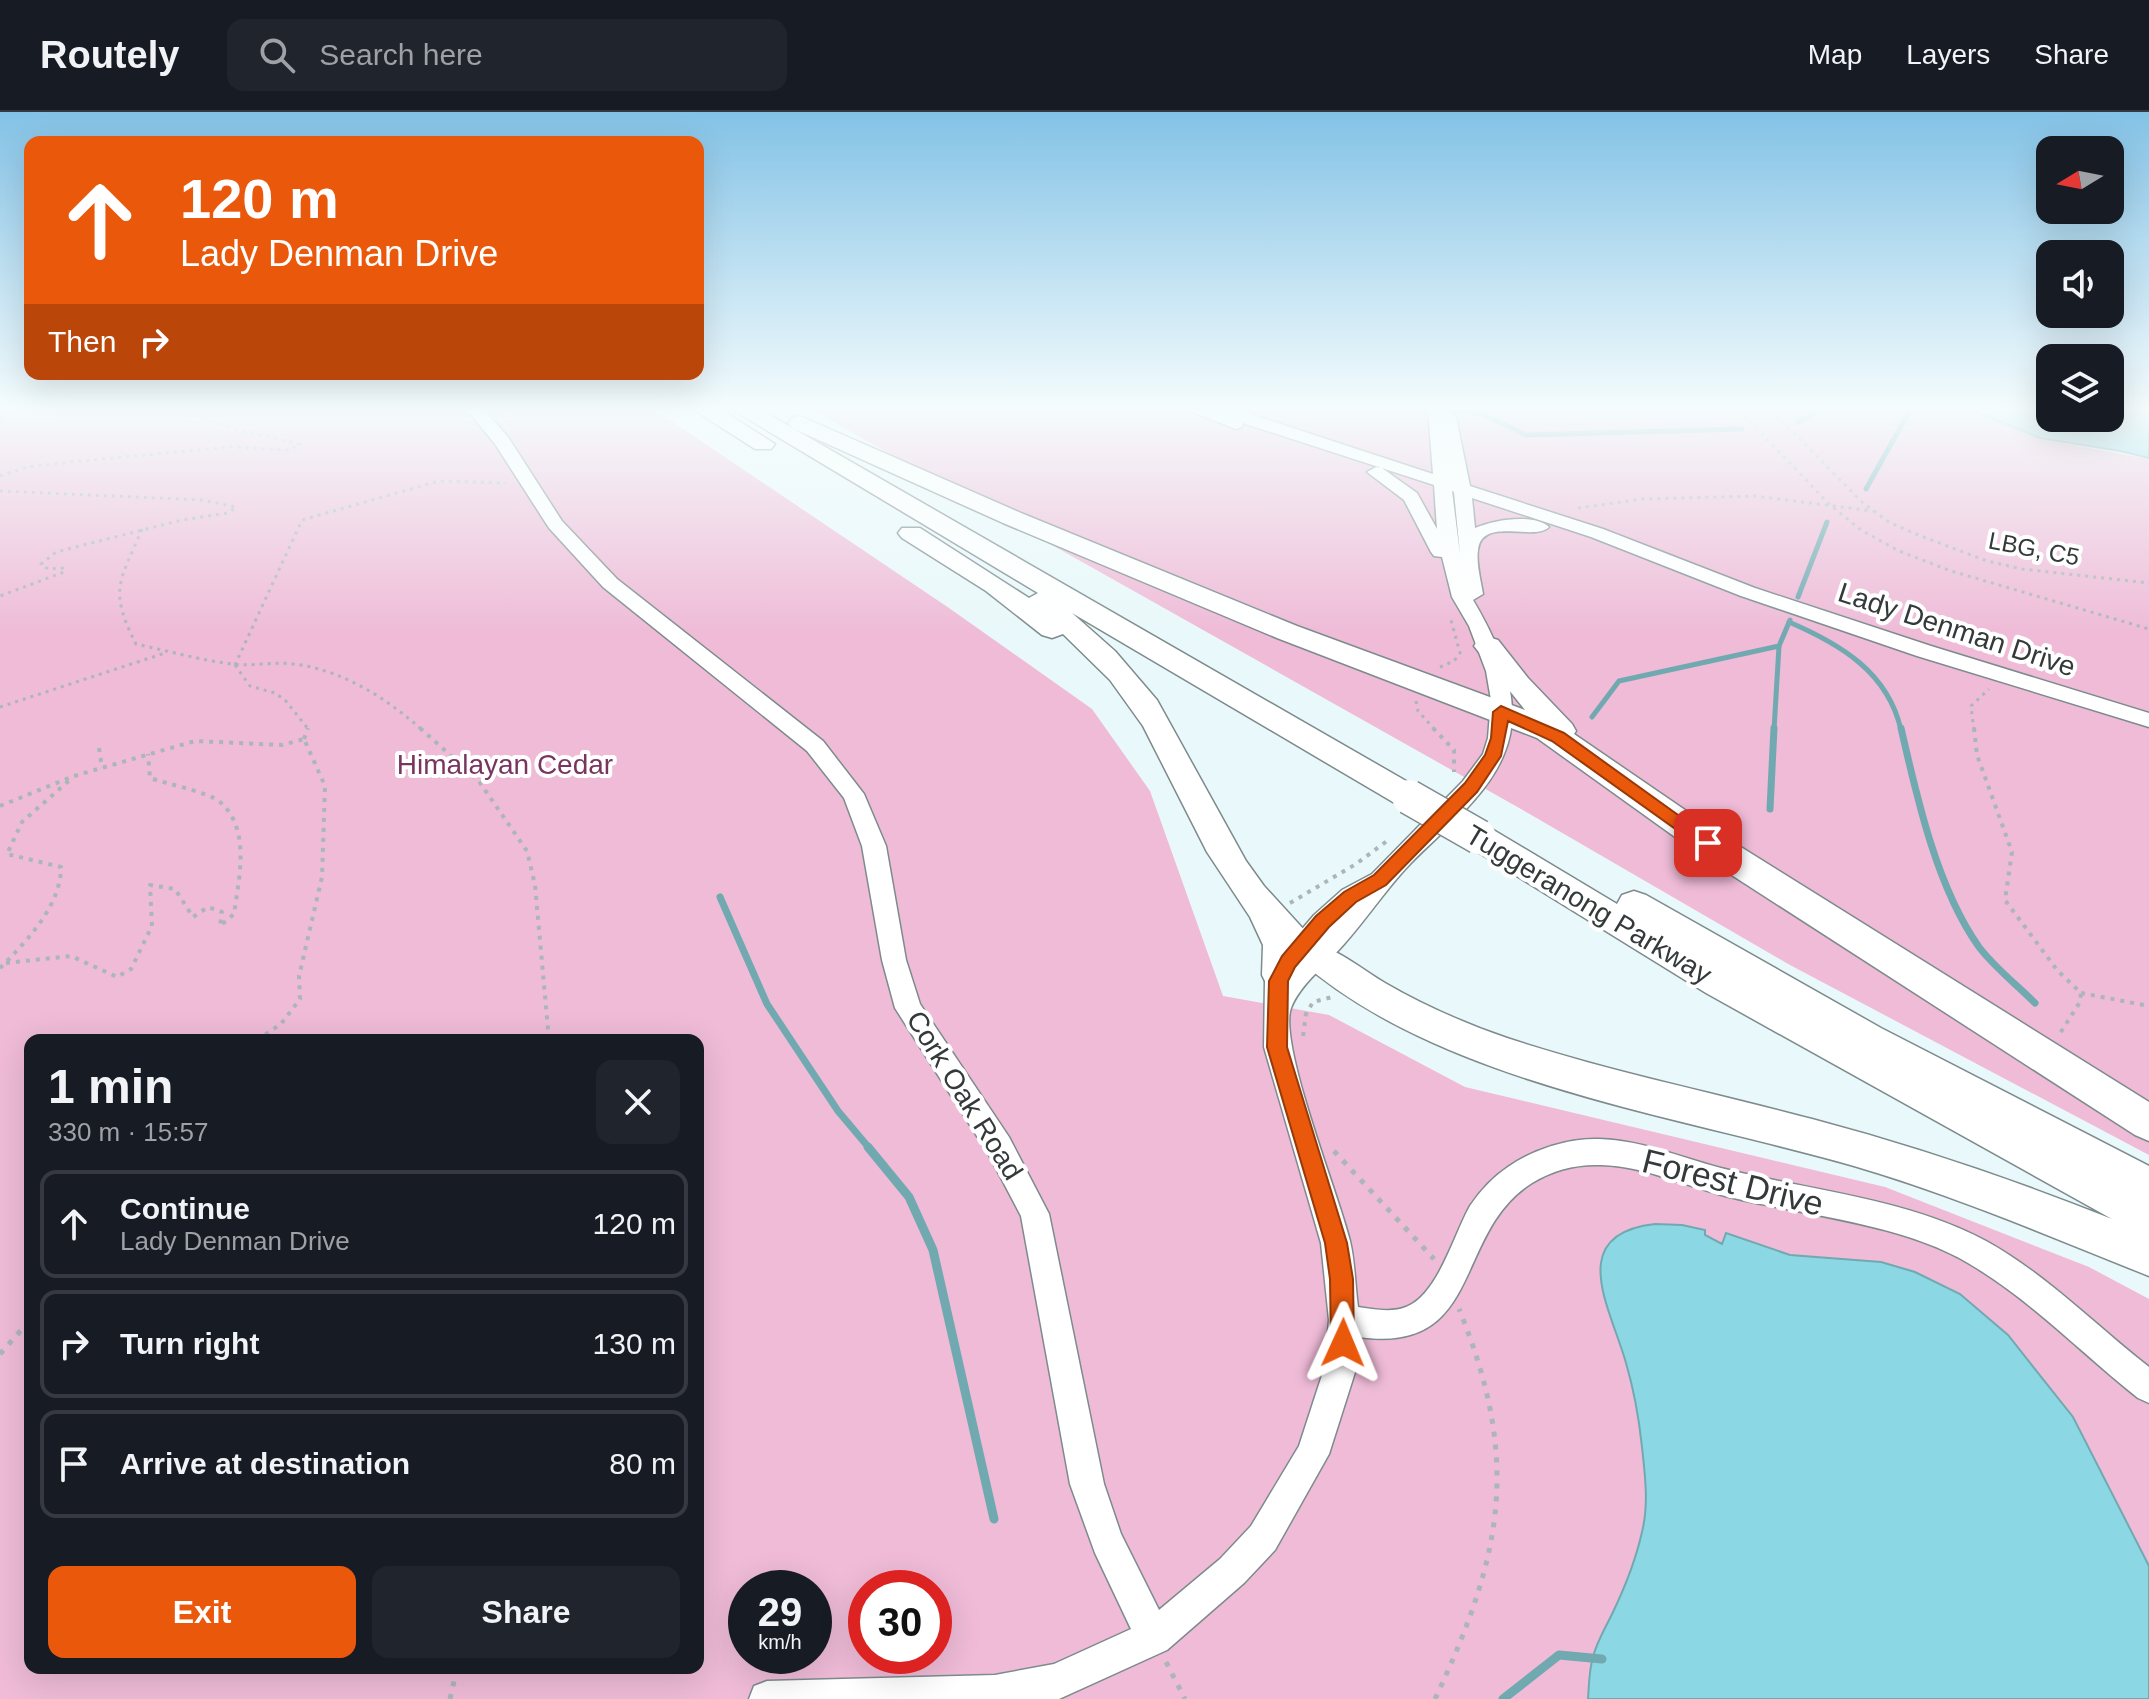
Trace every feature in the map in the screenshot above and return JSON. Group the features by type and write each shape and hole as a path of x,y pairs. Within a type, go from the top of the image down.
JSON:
{"highway":[{"path":"829,484 995,585 1033,614 1129,701 1159,737 1183,774"},
{"path":"869,484 1024,589 1102,654 1150,713 1222,854 1280,909 1309,952 1347,980 1425,1024 1504,1055 1815,1137 1927,1171 2070,1222 2149,1256"},
{"name":"Tuggeranong Parkway","path":"875,484 1429,785"},
{"name":"Tuggeranong Parkway","path":"906,484 1429,785 1486,829 1744,998 2149,1218"},
{"path":"937,484 1287,632 1423,680 1558,737 1708,843 2149,1123"},
{"path":"1423,680 1449,680 1474,674 1488,663 1484,636"},
{"path":"1484,636 1555,725 1612,776"},
{"name":"Tuggeranong Parkway","path":"1486,829 2149,1187"},
{"path":"1279,990 1280,909"}],"street":[{"name":"Cork Oak Road","path":"527,484 555,524 610,583 815,746 853,794 869,828 880,871 894,960 908,1008 999,1146 1035,1214 1087,1484 1107,1541 1154,1637"},
{"path":"1395,484 1418,506 1455,603 1484,636"},
{"name":"Lady Denman Drive","path":"1429,484 1597,533 1748,592 1994,674 2149,720"},
{"path":"767,1699 956,1695 1026,1689 1056,1682 1154,1637 1232,1571 1263,1538 1290,1496 1313,1454 1330,1406 1341,1366 1344,1320 1336,1243 1280,1060 1275,1022 1279,990 1309,952 1365,905 1380,880 1481,774 1496,747 1501,712 1500,687 1473,598 1469,547 1450,484"},
{"path":"1452,484 1447,541 1455,603"},
{"name":"Lady Denman Drive","path":"1453,492 1540,527 1689,577 1748,592"},
{"path":"1469,547 1474,536 1498,526 1540,527"},
{"name":"Forest Drive","path":"1344,1320 1371,1324 1407,1322 1425,1312 1448,1285 1481,1215 1505,1186 1547,1162 1585,1152 1609,1153 1660,1163 1802,1201 1885,1216 1929,1229 1979,1253 2149,1387"}],"path":[{"path":"235,665 302,520 428,484"},
{"path":"485,484 529,487"},
{"path":"1810,484 1861,530 1925,561 2149,629"},
{"path":"1846,484 1873,511"},
{"path":"0,491 39,494 61,491 76,495 202,500 236,507 228,513 142,529 51,554 44,559 43,566 64,568 64,572 0,596"},
{"path":"1600,506 1643,499 1728,496 1777,497 1862,512 1873,511"},
{"name":"LBG, C5","path":"1873,511 1913,533 1987,561 2045,574 2149,583"},
{"path":"142,529 115,592 123,620 136,644 235,665 290,663 316,667 365,689 403,713 478,780 527,851 535,885 548,1034"},
{"path":"1429,785 1457,760 1453,747 1421,716 1416,707 1423,680 1454,661 1460,653 1455,603"},
{"path":"0,707 167,652"},
{"path":"0,806 74,776 195,741 282,745 304,739 309,732 308,727 302,717 291,711 289,702 274,691 250,686 235,665"},
{"path":"1994,674 1988,691 1971,706 1977,755 2012,852 2005,900 2057,970 2081,993 2149,1006"},
{"path":"266,1034 281,1024 300,999 299,976 322,877 325,786 304,739"},
{"path":"99,748 102,768"},
{"path":"6,963 71,956 117,977 131,969 152,926 150,885 175,889 193,917 208,907 222,912 220,926 234,914 240,871 238,827 219,801 150,778 148,754"},
{"path":"0,968 50,906 63,877 61,867 7,854 22,822 74,776"},
{"path":"1280,909 1356,864 1387,841"},
{"path":"1304,1047 1306,1014 1313,1002 1340,998 1347,980"},
{"path":"2044,1057 2080,1002 2081,993"},
{"path":"1329,1145 1363,1187 1421,1243 1439,1266 1472,1335 1492,1395 1500,1457 1494,1525 1483,1588 1460,1650 1435,1699"},
{"path":"0,1354 24,1327"},
{"path":"1154,1637 1185,1699"},
{"path":"450,1699 456,1674"}],"green space":[{"name":"Himalayan Cedar","path":"0,484 765,484 1092,709 1150,791 1223,996 1329,1015 1465,1087 1885,1187 2089,1267 2149,1299 2149,1699 0,1699"},
{"path":"944,484 2149,484 2149,1155 1790,965 1521,809"}],"water":[{"path":"1655,1224 1705,1230 1705,1235 1722,1244 1726,1233 1790,1255 1881,1262 1915,1272 1960,1294 2008,1335 2073,1417 2149,1566 2149,1699 1588,1699 1595,1651 1633,1563 1640,1542 1646,1500 1636,1405 1605,1298 1601,1277 1602,1258 1610,1242 1627,1231"}],"waterway":[{"path":"1866,489 1869,484"},
{"path":"1798,597 1827,522"},
{"path":"1779,646 1789,622"},
{"path":"1789,622 1826,640 1859,662 1885,692 1901,730"},
{"path":"1592,717 1619,681 1779,646"},
{"path":"1774,730 1779,646"},
{"path":"1770,809 1774,728"},
{"path":"1901,728 1930,842 1951,898 1979,947 2035,1003"},
{"path":"720,897 767,1004 838,1111 870,1149"},
{"path":"868,1147 909,1197 933,1250 994,1519"},
{"path":"1503,1699 1559,1655 1602,1659"}],"route":[{"path":"1343,1343 1342,1279 1336,1243 1277,1047 1278,981 1289,962 1323,922 1350,897 1380,880 1471,787 1493,756 1499,738 1501,712 1558,737 1708,843"}]}
